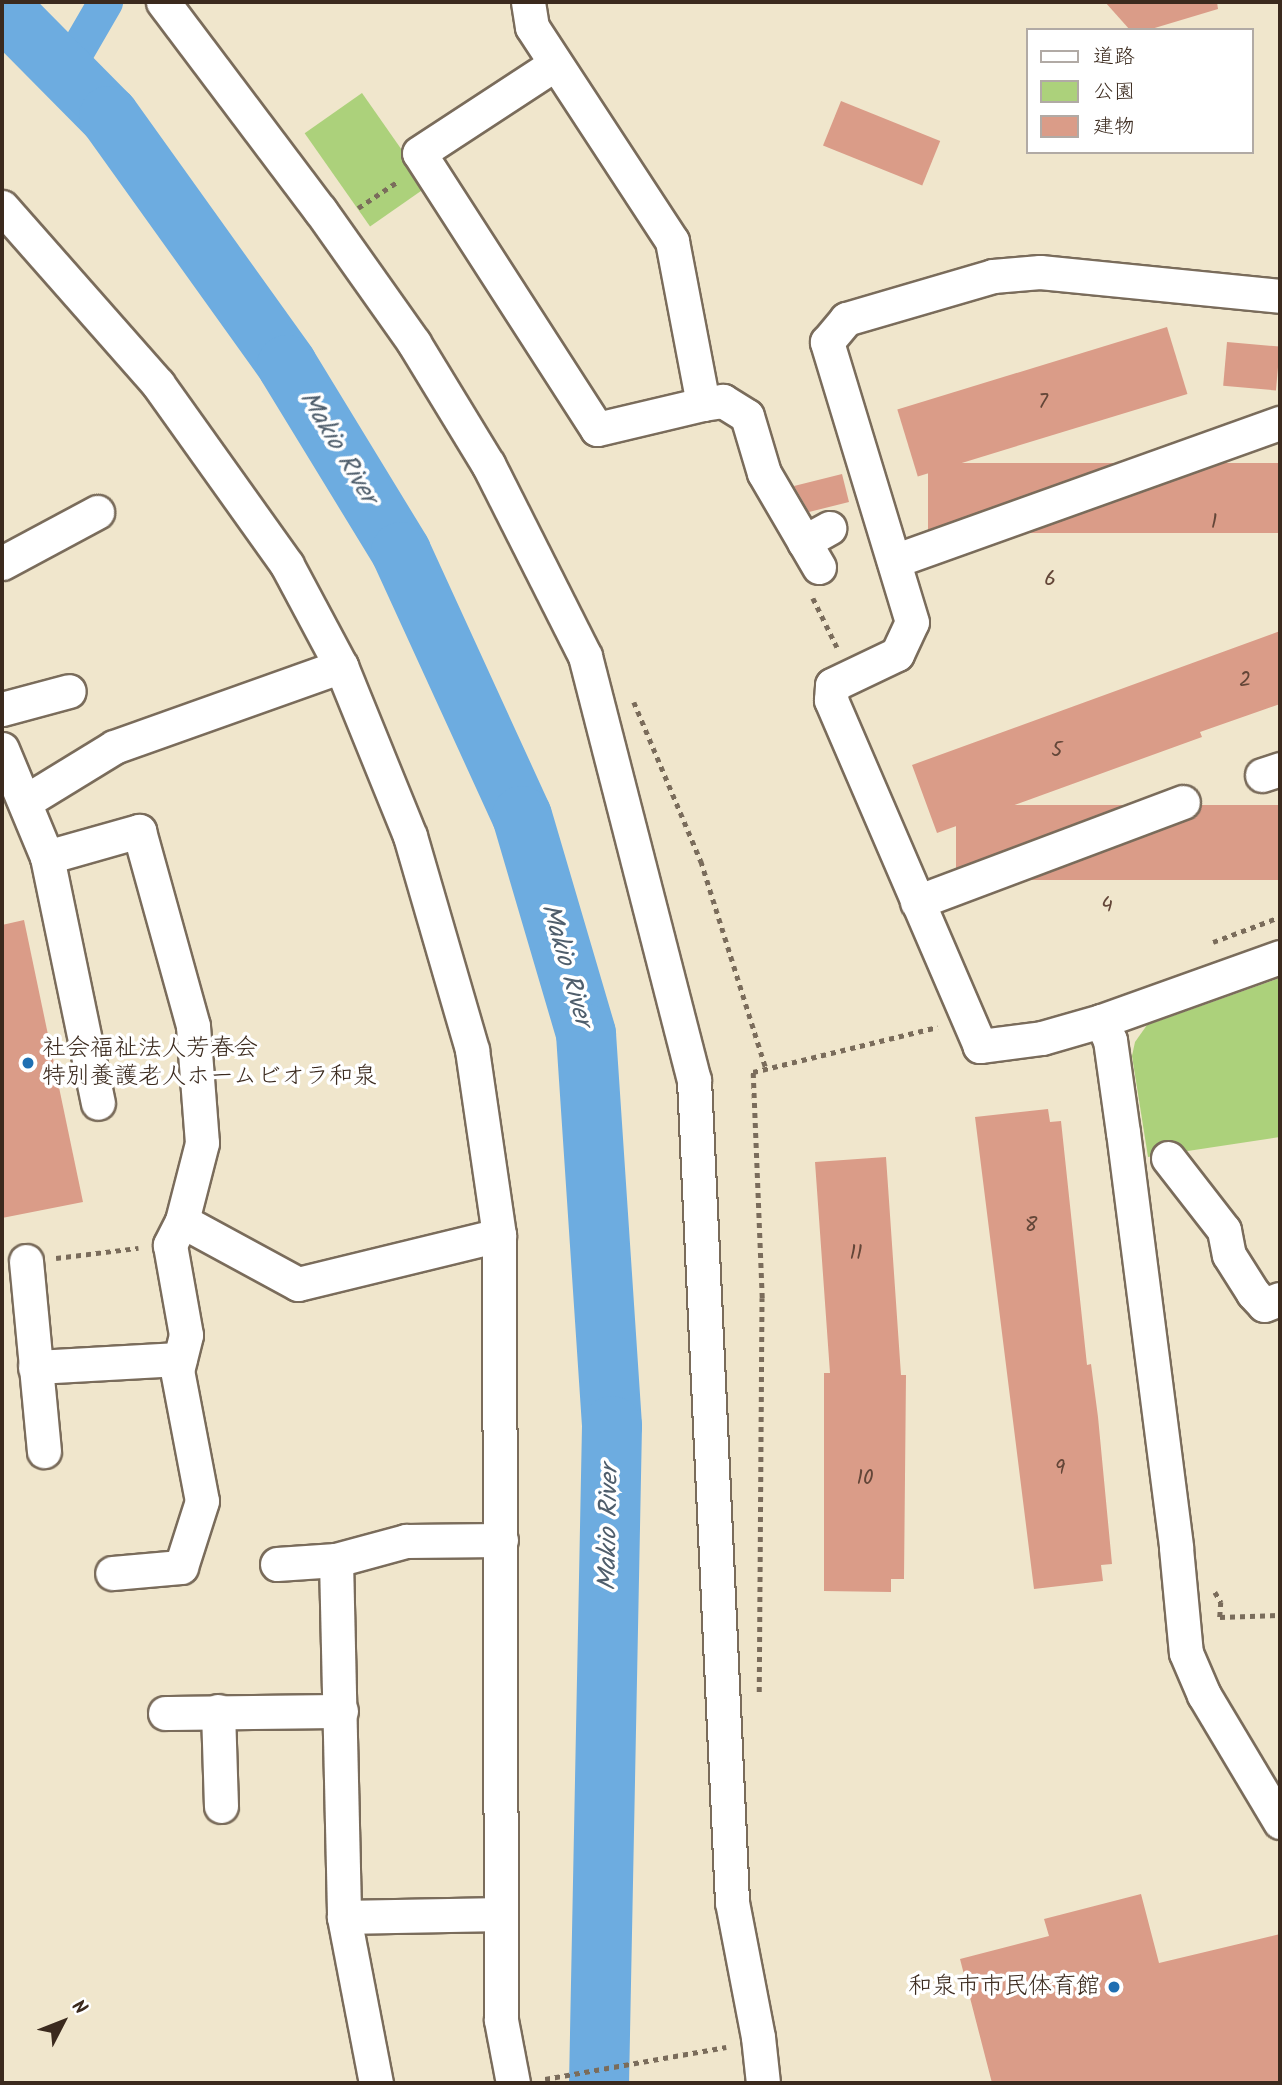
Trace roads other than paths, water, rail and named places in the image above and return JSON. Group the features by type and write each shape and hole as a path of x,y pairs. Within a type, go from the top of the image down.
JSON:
{"street":[{"path":"163,2 320,210 414,343 488,464 585,656 694,1080 732,1902 763,2083"},
{"path":"528,2 532,27 672,241 703,404"},
{"path":"555,64 419,153 597,429 723,401 747,415 764,473 817,546"},
{"path":"2,207 158,384 287,565 341,666 410,836 472,1050 499,1235 501,2020 526,2082"},
{"path":"1280,296 1040,272 993,276 846,320 827,342 912,622 897,654 832,685 831,700 980,1046 1042,1038 1101,1021 1280,957"},
{"path":"894,561 1280,423"},
{"path":"2,563 97,512"},
{"path":"26,802 114,747 341,666"},
{"path":"2,709 69,691"},
{"path":"2,749 47,857 98,1103"},
{"path":"917,902 1147,800 1183,802"},
{"path":"47,857 139,831 193,1026 202,1143 176,1233 186,1335 177,1370 202,1500 181,1567 112,1573"},
{"path":"1101,1021 1110,1040 1123,1132 1177,1548 1186,1653 1204,1695 1280,1822"},
{"path":"1167,1158 1224,1230 1229,1255 1253,1293 1264,1305 1280,1299"},
{"path":"176,1233 298,1284 499,1235"},
{"path":"26,1261 44,1451"},
{"path":"35,1367 180,1359"},
{"path":"277,1564 336,1560 406,1541 501,1540"},
{"path":"336,1560 344,1917 376,2083"},
{"path":"164,1713 341,1711"},
{"path":"218,1712 221,1806"},
{"path":"344,1917 500,1914"}],"waterway":[{"path":"65,71 105,2"},
{"name":"Makio River","path":"2,8 109,116 287,365 401,552 522,816 586,1034 612,1426 599,2083"}],"place":[{"name":"社会福祉法人芳春会 特別養護老人ホームビオラ和泉","path":"28,1063"},
{"name":"和泉市市民体育館","path":"1114,1987"}]}
